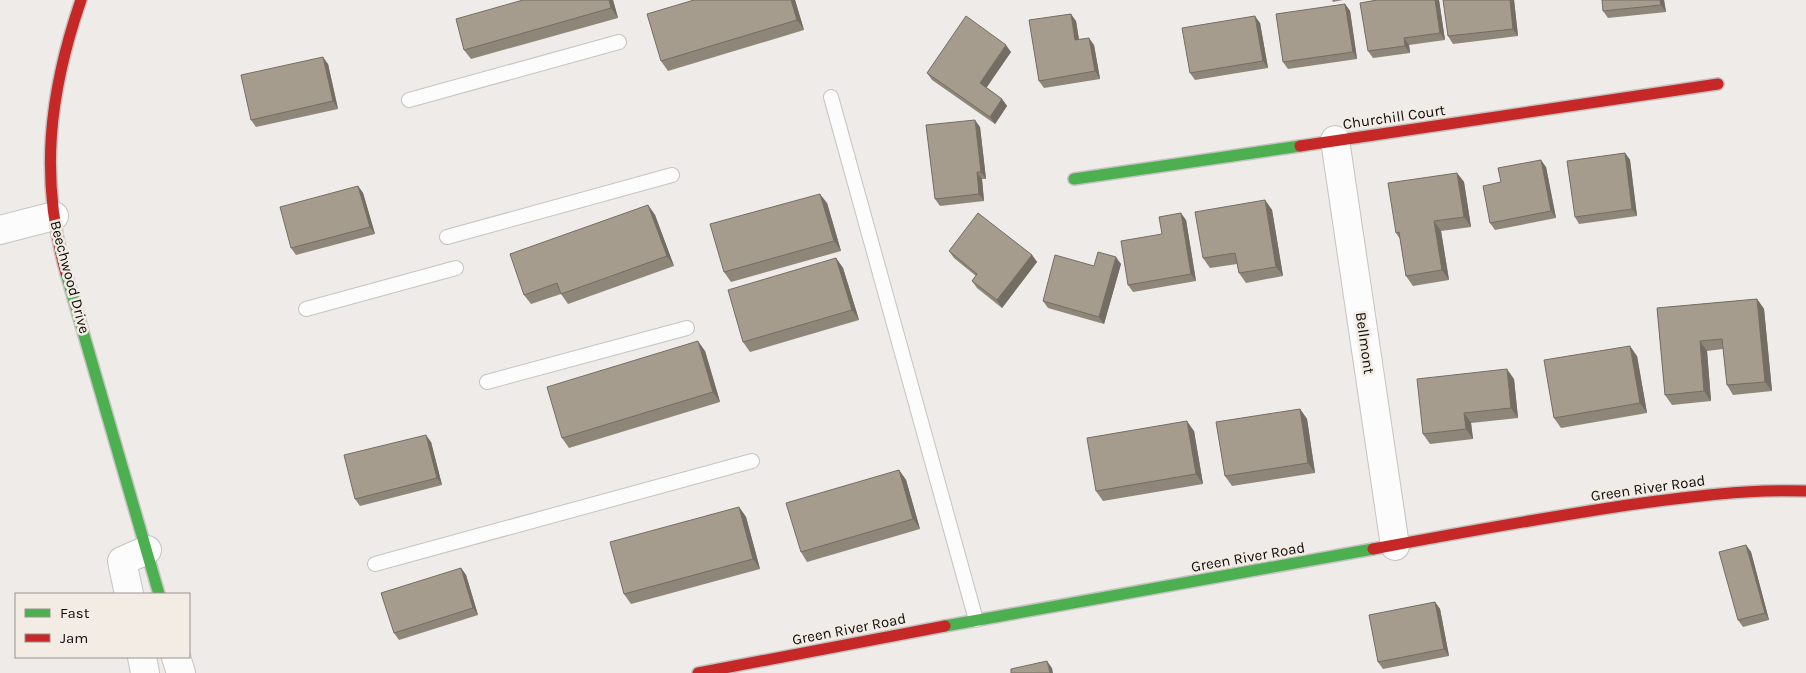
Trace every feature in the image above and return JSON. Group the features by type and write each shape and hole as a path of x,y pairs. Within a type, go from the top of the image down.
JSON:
{"street":[{"name":"Beechwood Drive","path":"81,0 71,26 56,90 50,152 54,216 64,265 159,593"},
{"name":"Churchill Court","path":"1074,179 1718,84"},
{"name":"Bellmont","path":"1336,140 1395,546"},
{"path":"0,230 54,216"},
{"name":"Green River Road","path":"698,673 976,620 1568,514 1709,494 1778,490 1806,491"},
{"path":"129,593 122,561 147,550"},
{"path":"142,658 145,673"},
{"path":"176,658 181,673"}],"lane":[{"path":"409,100 619,42"},
{"path":"831,97 976,620"},
{"path":"447,237 672,175"},
{"path":"306,309 456,268"},
{"path":"487,382 686,328"},
{"path":"375,564 752,461"}],"building":[{"path":"523,0 609,0 611,8 464,50 456,19"},
{"path":"694,0 791,0 797,20 661,61 647,14"},
{"path":"1377,0 1435,0 1440,33 1404,38 1405,46 1368,51 1360,3"},
{"path":"1443,0 1510,0 1513,29 1448,36"},
{"path":"1602,0 1660,0 1661,5 1603,11"},
{"path":"1345,4 1353,52 1283,62 1276,14"},
{"path":"1071,14 1075,40 1089,38 1095,71 1039,81 1029,20"},
{"path":"966,16 1006,45 980,83 1002,99 990,117 927,73"},
{"path":"1255,16 1263,61 1190,73 1182,28"},
{"path":"323,57 333,101 251,120 241,75"},
{"path":"975,120 981,172 977,172 979,194 935,199 926,125"},
{"path":"1625,153 1632,209 1575,217 1567,161"},
{"path":"1541,160 1551,211 1490,223 1483,186 1501,182 1498,168"},
{"path":"1457,173 1464,217 1434,221 1442,270 1406,276 1399,232 1396,233 1388,183"},
{"path":"358,186 370,227 291,248 280,207"},
{"path":"820,194 834,241 724,272 710,224"},
{"path":"1265,200 1276,267 1239,273 1235,253 1203,258 1195,212"},
{"path":"648,205 667,256 561,294 557,283 524,295 510,254"},
{"path":"978,213 1032,255 997,300 972,281 977,274 949,251"},
{"path":"1181,213 1191,274 1128,285 1121,241 1162,234 1159,217"},
{"path":"1098,252 1116,257 1099,317 1043,301 1055,255 1094,266"},
{"path":"836,258 852,310 743,342 728,290"},
{"path":"1757,299 1765,382 1727,385 1722,339 1700,341 1704,391 1665,395 1657,308"},
{"path":"698,341 713,392 562,438 547,387"},
{"path":"1630,346 1640,403 1554,418 1544,360"},
{"path":"1507,369 1511,408 1464,413 1466,429 1423,434 1417,379"},
{"path":"1300,409 1308,463 1225,476 1216,422"},
{"path":"1187,421 1196,474 1096,491 1087,438"},
{"path":"426,435 437,478 355,499 344,455"},
{"path":"899,470 913,519 801,552 786,503"},
{"path":"739,507 753,559 624,594 610,542"},
{"path":"1746,545 1765,613 1738,620 1719,552"},
{"path":"461,568 473,608 394,633 381,593"},
{"path":"1435,602 1444,649 1378,662 1369,615"},
{"path":"1047,661 1050,673 1011,673 1011,669"}],"traffic: fast":[{"path":"1074,179 1300,146"},
{"path":"66,273 159,593"},
{"path":"945,626 1373,549"}],"traffic: jam":[{"path":"66,273 52,203 51,136 61,69 81,0"},
{"path":"1300,146 1718,84"},
{"path":"1373,549 1532,520 1650,502 1739,492 1806,491"},
{"path":"698,673 945,626"}]}
